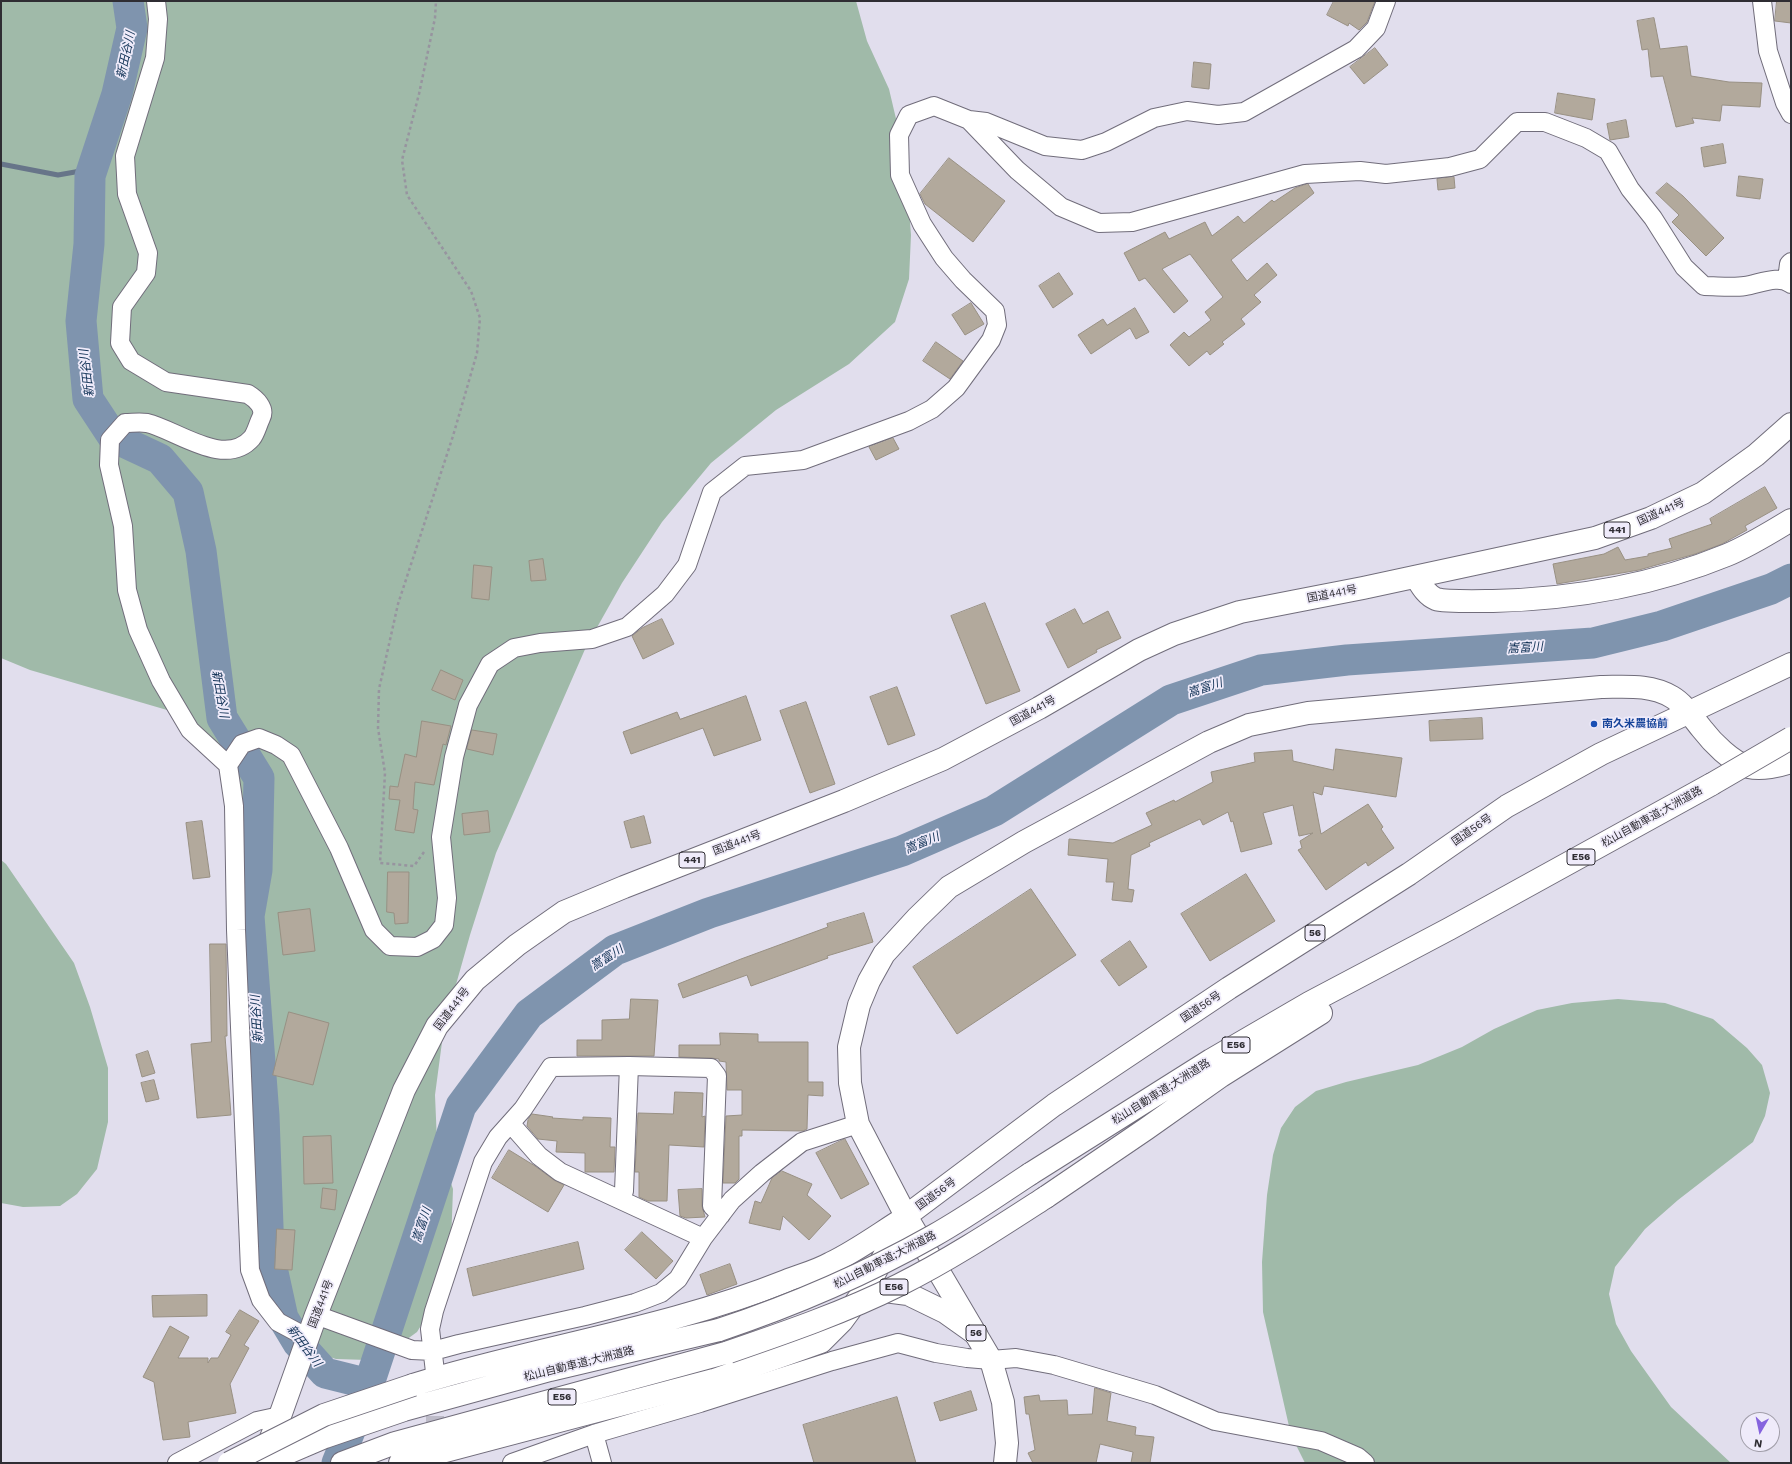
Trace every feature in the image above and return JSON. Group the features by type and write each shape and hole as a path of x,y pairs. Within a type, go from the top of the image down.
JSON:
{"main road":[{"name":"国道441号","path":"260,1463 280,1416 316,1315 404,1090 437,1026 475,980 517,945 564,912 631,884 844,801 943,759 1039,708 1139,650 1174,634 1240,612 1416,577 1595,538 1651,518 1702,493 1756,455 1791,424"},
{"path":"1416,577 1427,593 1436,599 1478,601 1522,600 1612,588 1674,573 1728,554 1791,520"},
{"name":"国道56号","path":"1745,685 1791,652"},
{"name":"国道56号","path":"1005,1463 1007,1444 1003,1402 991,1360 906,1216 1054,1105 1229,988 1409,874 1507,806 1601,754 1791,664"},
{"path":"906,1216 858,1124 850,1083 848,1047 859,1004 869,981 884,954 916,918 950,887 1024,842 1209,742 1249,725 1308,713 1600,687 1648,687 1673,697 1689,713 1708,737 1726,754 1749,767 1778,766 1791,762"},
{"name":"松山自動車道;大洲道路","path":"264,1463 324,1437 404,1410 550,1370 719,1330 774,1312 888,1261 935,1236 1211,1060 1309,1003 1449,929 1712,784 1791,738"},
{"name":"松山自動車道;大洲道路","path":"342,1463 397,1453 729,1352 838,1313 899,1285 951,1257 1046,1197 1221,1076 1449,929"},
{"path":"397,1453 714,1380 821,1342 842,1320 862,1294 906,1216"},
{"path":"229,1463 324,1415 413,1385 461,1370 703,1310 757,1293 830,1264 863,1245 906,1216"},
{"path":"862,1294 877,1290 908,1294 946,1312 976,1334"}],"street":[{"path":"156,1 158,19 155,58 125,156 127,194 148,254 146,273 122,308 120,343 131,361 166,382 248,394 259,402 262,415 253,437 241,447 219,450 194,443 146,423 125,423 110,440 109,465 123,526 127,590 138,630 161,681 190,730 228,765 234,806 236,930 250,1270 261,1300 278,1322 308,1338"},
{"path":"228,765 242,744 259,738 276,744 291,755 339,848 374,930 390,946 417,947 433,939 444,925 447,898 442,837 454,757 468,705 490,664 514,648 540,643 592,639 627,627 665,594 687,565 712,492 723,483 745,466 803,460 909,421 932,409 956,388 991,340 997,325 995,310 963,280 944,258 922,224 900,176 899,135 909,115 934,106 970,120 986,122 1045,146 1082,150 1106,142 1154,118 1187,111 1218,115 1244,112 1356,49 1376,28 1386,1"},
{"path":"1762,1 1768,51 1785,103 1791,114"},
{"path":"970,120 1017,170 1062,207 1099,223 1132,222 1305,174 1360,171 1386,174 1450,167 1480,159 1517,122 1545,122 1586,138 1608,151 1630,189 1653,218 1684,267 1704,286 1745,286 1765,281 1789,282 1789,264 1791,262"},
{"path":"435,1372 430,1329 434,1311 483,1162 498,1137 511,1124 551,1067 628,1066 712,1068 717,1076 712,1206 721,1215"},
{"path":"621,1200 624,1191 628,1066"},
{"path":"511,1124 539,1156 560,1172 703,1238"},
{"path":"316,1315 412,1350 433,1352 459,1344 585,1316 635,1303 661,1293 678,1279 703,1238 732,1200 762,1173 802,1142 858,1124"},
{"path":"512,1463 594,1434 700,1403 832,1361 898,1343 936,1353 991,1360 1016,1358 1054,1365 1154,1395 1215,1421 1322,1441 1358,1457 1365,1463"},
{"path":"177,1463 257,1421 280,1416"},
{"path":"594,1434 602,1463"}],"path":[{"path":"436,1 435,18 419,94 402,160 407,195 471,291 480,318 477,353 453,436 398,604 379,689 378,728 385,773 380,863 414,866 432,842 442,837"}],"green space":[{"path":"1,1 856,1 867,41 889,89 905,157 911,235 909,279 895,322 849,364 776,410 711,463 662,522 622,583 586,647 496,853 470,935 444,1027 435,1095 437,1142 453,1189 451,1243 441,1293 417,1332 384,1356 368,1360 336,1359 307,1350 276,1329 257,1300 241,1003 246,892 243,814 232,771 213,740 191,717 30,670 1,658"},
{"path":"1,860 6,864 74,963 90,1007 108,1068 108,1122 97,1169 77,1194 60,1206 23,1207 1,1203"},
{"path":"1618,999 1665,1003 1713,1019 1747,1048 1762,1065 1770,1093 1765,1116 1753,1142 1678,1200 1645,1229 1615,1267 1609,1294 1616,1324 1631,1351 1671,1407 1731,1463 1305,1463 1291,1435 1263,1312 1262,1262 1267,1195 1273,1155 1281,1128 1295,1107 1316,1091 1346,1082 1418,1065 1462,1047 1494,1029 1537,1010 1572,1003"}],"building":[{"path":"1334,1 1375,1 1367,22 1359,30 1349,23 1348,26 1327,15"},
{"path":"1777,1 1791,1 1791,23 1775,21"},
{"path":"1654,18 1660,49 1687,46 1691,76 1729,82 1762,83 1760,107 1722,105 1720,121 1692,118 1694,123 1676,127 1663,76 1651,77 1648,49 1642,50 1637,21"},
{"path":"1375,48 1388,65 1364,84 1350,67"},
{"path":"1194,62 1211,64 1209,89 1192,87"},
{"path":"1558,93 1595,99 1592,120 1555,113"},
{"path":"1626,120 1629,137 1610,140 1607,124"},
{"path":"1723,144 1726,163 1704,167 1701,148"},
{"path":"949,158 1005,201 973,242 925,204 920,194"},
{"path":"1739,176 1763,179 1760,199 1737,196"},
{"path":"1454,177 1455,188 1438,190 1437,179"},
{"path":"1667,183 1683,196 1724,238 1706,256 1672,222 1679,215 1656,193"},
{"path":"1308,184 1314,193 1231,260 1247,281 1267,263 1277,275 1254,295 1261,302 1241,319 1245,324 1222,342 1224,344 1210,355 1207,351 1189,366 1170,345 1184,332 1189,337 1211,320 1205,312 1223,297 1190,254 1162,269 1188,301 1174,313 1145,278 1139,281 1124,253 1165,232 1169,239 1205,222 1212,236 1238,216 1244,223 1272,200 1274,202 1295,188"},
{"path":"1059,273 1073,294 1053,308 1039,286"},
{"path":"971,303 984,324 965,335 952,315"},
{"path":"1135,308 1149,332 1136,339 1130,328 1091,354 1078,335 1103,319 1107,325"},
{"path":"936,342 963,361 950,379 923,361"},
{"path":"893,438 899,449 876,460 869,447"},
{"path":"1765,487 1777,508 1745,526 1747,530 1722,544 1695,554 1639,570 1557,584 1553,564 1604,554 1618,547 1625,560 1648,556 1648,554 1672,548 1669,539 1712,524 1710,519"},
{"path":"543,559 546,580 531,581 529,561"},
{"path":"474,565 492,567 489,600 472,598"},
{"path":"985,603 1020,691 986,704 951,616"},
{"path":"1075,609 1083,624 1108,611 1121,638 1096,650 1097,652 1068,668 1046,624"},
{"path":"662,619 674,644 643,659 632,636 642,628"},
{"path":"441,670 463,680 455,700 432,690"},
{"path":"897,687 915,735 888,745 870,697"},
{"path":"746,696 761,740 714,756 703,728 631,754 623,732 677,712 680,719"},
{"path":"806,702 835,784 810,793 780,711"},
{"path":"1482,718 1483,739 1430,741 1429,721"},
{"path":"422,721 451,726 446,745 443,744 434,785 415,782 413,809 418,810 414,833 395,830 400,800 389,799 390,786 398,787 405,754 416,757"},
{"path":"472,730 497,734 493,755 467,749"},
{"path":"1336,749 1402,758 1396,797 1324,786 1322,795 1313,792 1321,834 1368,804 1383,827 1381,829 1394,848 1368,866 1366,862 1326,890 1298,850 1302,848 1300,841 1313,833 1299,836 1293,805 1263,813 1272,844 1241,852 1233,821 1231,822 1228,812 1203,825 1200,819 1149,843 1150,846 1131,855 1128,889 1134,890 1132,902 1112,900 1114,882 1106,882 1108,859 1068,855 1069,839 1113,843 1152,825 1146,813 1174,800 1175,802 1213,782 1211,772 1255,762 1254,753 1292,750 1293,761 1333,770"},
{"path":"488,811 490,832 464,835 462,814"},
{"path":"644,816 651,843 631,848 624,822"},
{"path":"202,821 210,877 193,879 186,823"},
{"path":"388,872 409,872 408,923 395,924 394,913 387,912"},
{"path":"1246,874 1275,921 1210,961 1181,914"},
{"path":"1031,889 1076,955 957,1034 913,967"},
{"path":"310,909 315,951 283,955 278,913"},
{"path":"864,913 873,942 827,956 828,958 751,986 747,975 683,998 678,984 828,927 827,924"},
{"path":"1130,941 1147,967 1119,986 1101,961"},
{"path":"210,944 226,944 227,1036 225,1036 231,1115 197,1118 191,1044 211,1042"},
{"path":"631,999 658,1000 654,1056 577,1056 577,1040 602,1040 602,1020 629,1019"},
{"path":"289,1012 329,1023 313,1085 273,1075"},
{"path":"720,1033 758,1034 758,1042 808,1042 808,1082 823,1082 823,1096 808,1095 807,1129 803,1131 742,1130 742,1136 739,1136 739,1179 735,1183 723,1183 726,1116 742,1115 742,1090 727,1090 726,1062 711,1058 679,1057 679,1045 720,1045"},
{"path":"148,1051 155,1073 142,1077 136,1055"},
{"path":"154,1080 159,1099 146,1102 141,1083"},
{"path":"675,1092 703,1093 702,1117 705,1116 704,1147 669,1145 667,1201 648,1201 639,1197 639,1172 635,1172 638,1113 673,1114"},
{"path":"532,1114 553,1117 552,1118 583,1120 583,1117 611,1118 610,1147 615,1147 614,1172 585,1172 585,1153 556,1152 557,1141 538,1139 527,1126 528,1120"},
{"path":"331,1136 333,1183 304,1184 303,1137"},
{"path":"845,1139 869,1184 841,1199 816,1153"},
{"path":"509,1150 564,1185 548,1212 492,1178"},
{"path":"782,1171 812,1184 807,1195 831,1216 809,1240 783,1216 780,1230 749,1223 755,1201 761,1203 772,1178"},
{"path":"323,1188 337,1190 335,1210 321,1208"},
{"path":"702,1189 702,1206 705,1217 686,1218 680,1216 678,1190"},
{"path":"277,1229 295,1230 292,1270 275,1269"},
{"path":"642,1232 673,1261 656,1279 625,1250"},
{"path":"578,1242 584,1269 473,1296 467,1269"},
{"path":"730,1264 737,1284 707,1295 700,1275"},
{"path":"207,1295 207,1316 153,1317 152,1296"},
{"path":"240,1310 259,1321 244,1345 249,1348 230,1384 236,1413 188,1422 190,1437 163,1440 154,1382 143,1377 170,1326 189,1337 178,1358 208,1358 208,1363 211,1358 218,1358 231,1335 226,1332"},
{"path":"1095,1388 1111,1393 1107,1421 1136,1427 1135,1435 1154,1437 1150,1463 1131,1463 1133,1452 1100,1444 1096,1463 1033,1463 1028,1453 1035,1450 1029,1414 1026,1414 1024,1397 1039,1395 1040,1401 1067,1400 1068,1415 1092,1414"},
{"path":"971,1391 977,1410 940,1421 934,1403"},
{"path":"897,1397 916,1463 814,1463 803,1425"}],"waterway":[{"name":"新田谷川","path":"128,1 132,28 117,94 90,176 89,244 81,321 88,399 113,437 160,459 188,492 201,551 222,718 259,778 257,870 249,916 264,1116 269,1254 283,1318 298,1343 325,1373 369,1384"},
{"path":"1,164 58,175 92,169"},
{"name":"嵩富川","path":"337,1463 369,1384 461,1106 529,1014 615,950 709,913 902,851 994,811 1171,700 1261,670 1347,660 1593,643 1662,626 1771,589 1791,579"}],"tunnel":[{"path":"435,1389 435,1445"}],"place":[{"name":"南久米農協前","path":"1594,724"}]}
